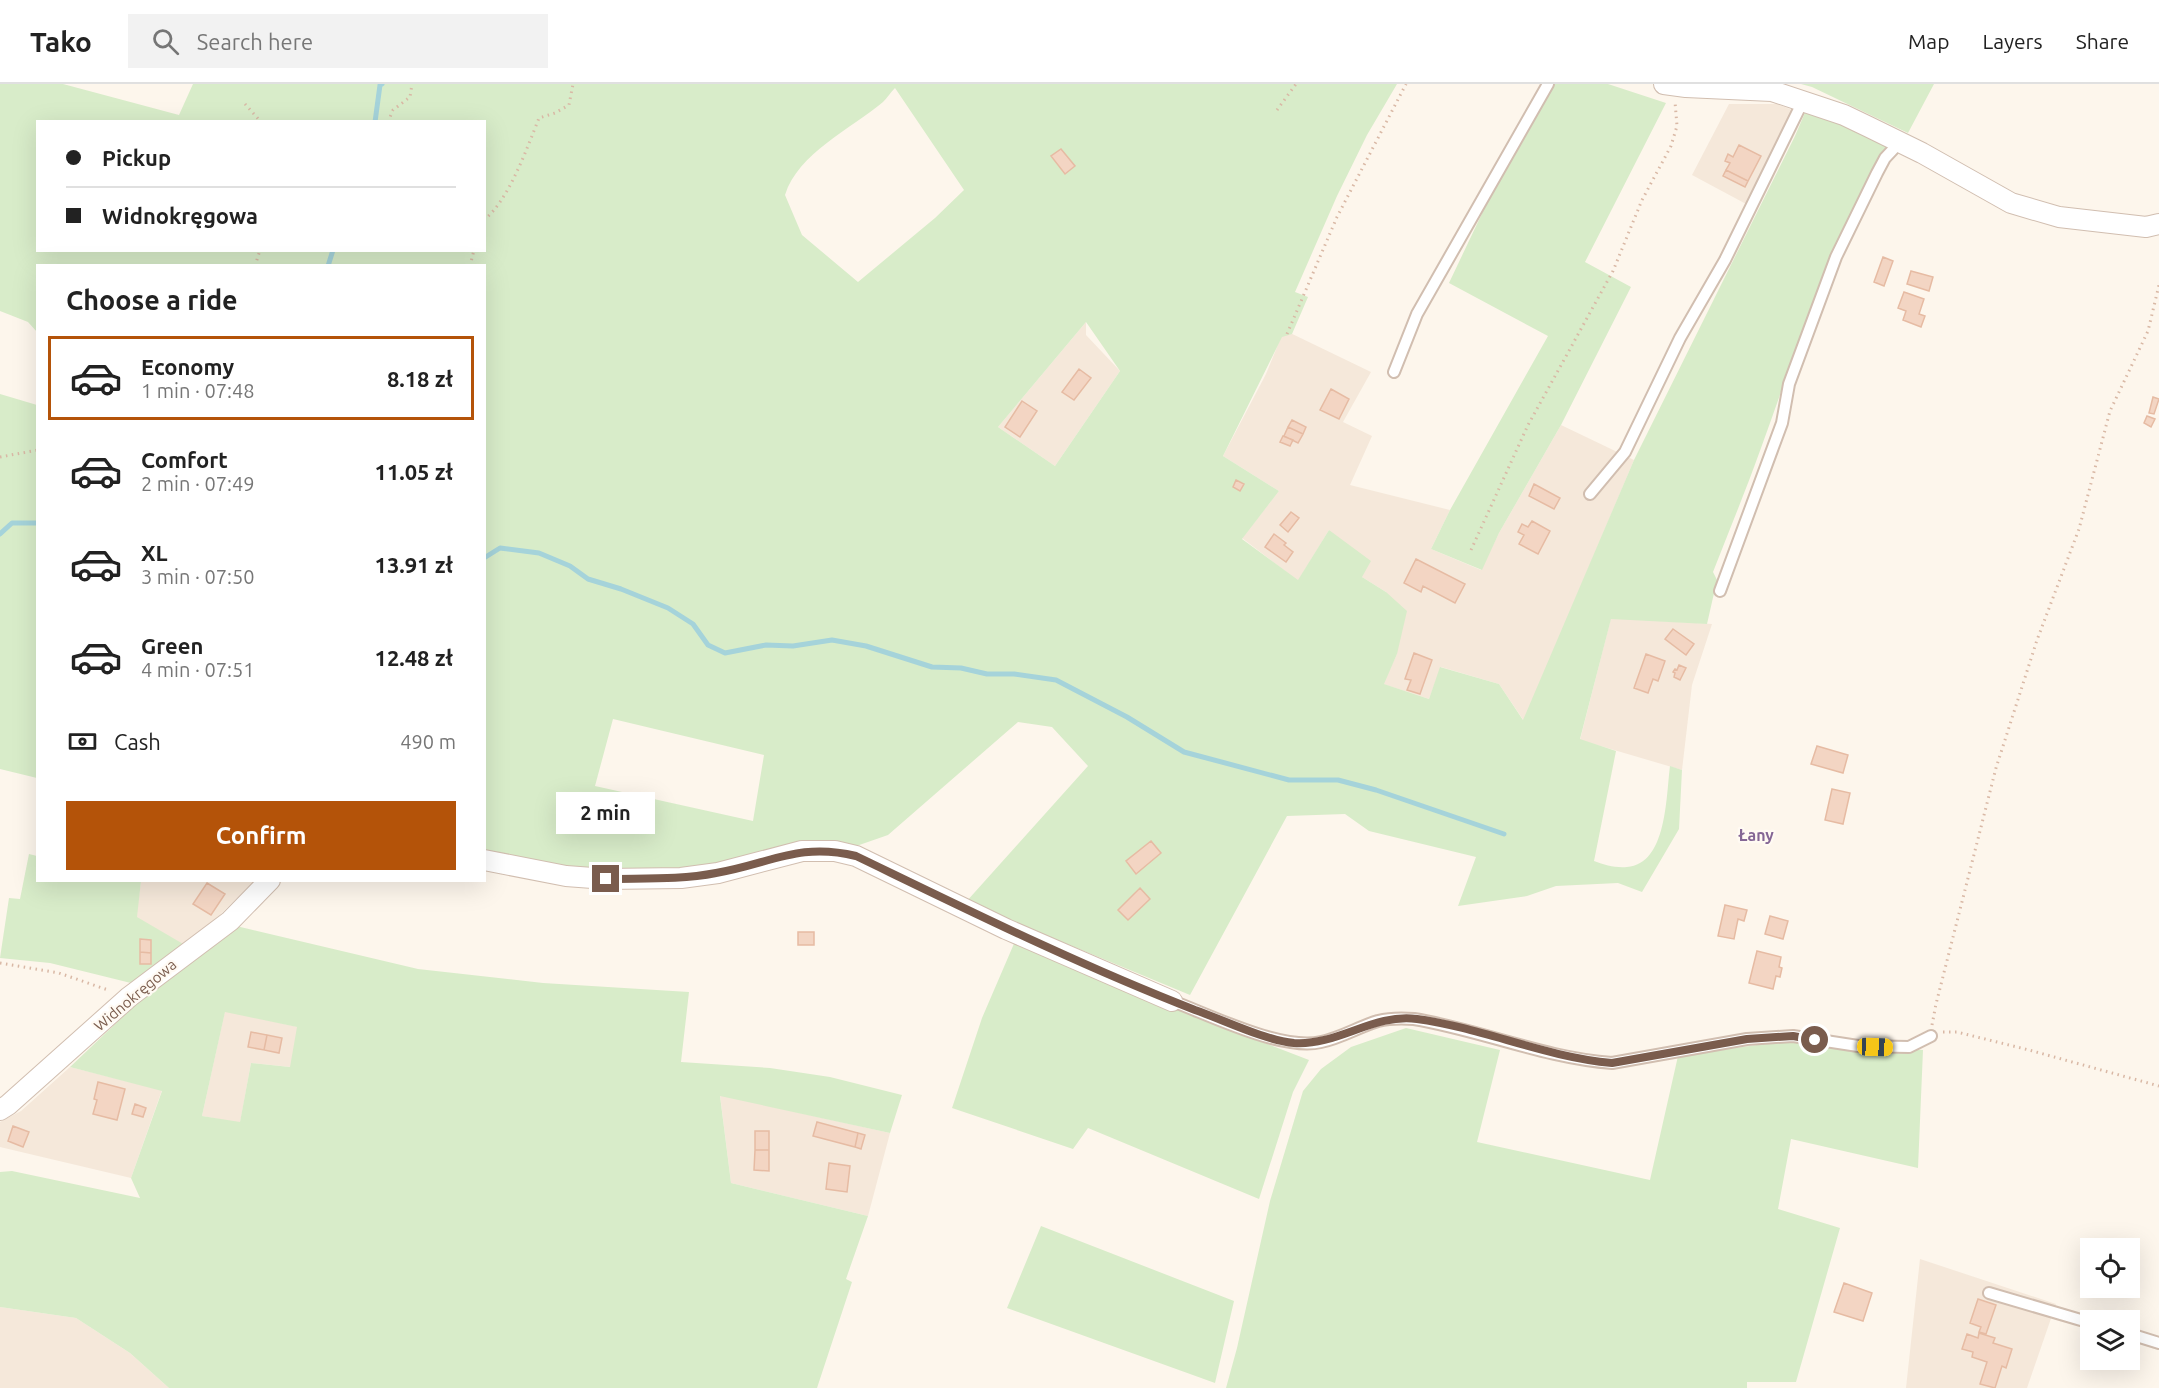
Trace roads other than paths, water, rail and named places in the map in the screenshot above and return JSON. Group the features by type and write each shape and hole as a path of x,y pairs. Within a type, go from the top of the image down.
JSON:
{"street":[{"path":"1668,85 1766,88 1844,115 1900,142 2011,203 2059,217 2146,227 2159,224"},
{"path":"486,860 566,876 606,879 681,878 718,873 802,851 834,851 856,856 1006,929 1172,1001"},
{"name":"Widnokręgowa","path":"0,1110 129,998 230,921 268,882"}],"lane":[{"path":"1394,372 1417,314 1548,84"},
{"path":"1590,494 1625,452 1680,338 1725,260 1803,100"},
{"path":"1720,591 1782,423 1789,384 1836,257 1885,158 1900,142"},
{"path":"1172,1001 1292,1043 1319,1043 1377,1022 1397,1018 1414,1019 1593,1061 1612,1063 1747,1039 1793,1036 1858,1046 1909,1047 1931,1036"},
{"path":"1989,1293 2080,1320"},
{"path":"2140,1338 2159,1343"}],"waterway":[{"path":"375,120 382,84"},
{"path":"329,264 332,252"},
{"path":"0,534 12,523 36,523"},
{"path":"486,557 500,548 539,553 570,566 588,579 621,589 668,608 693,624 708,645 725,653 766,645 793,646 832,640 866,646 932,667 961,668 987,674 1014,674 1056,680 1127,717 1184,752 1289,780 1338,780 1376,790 1504,834"}],"district":[{"name":"Łany","path":"1756,835"}]}
